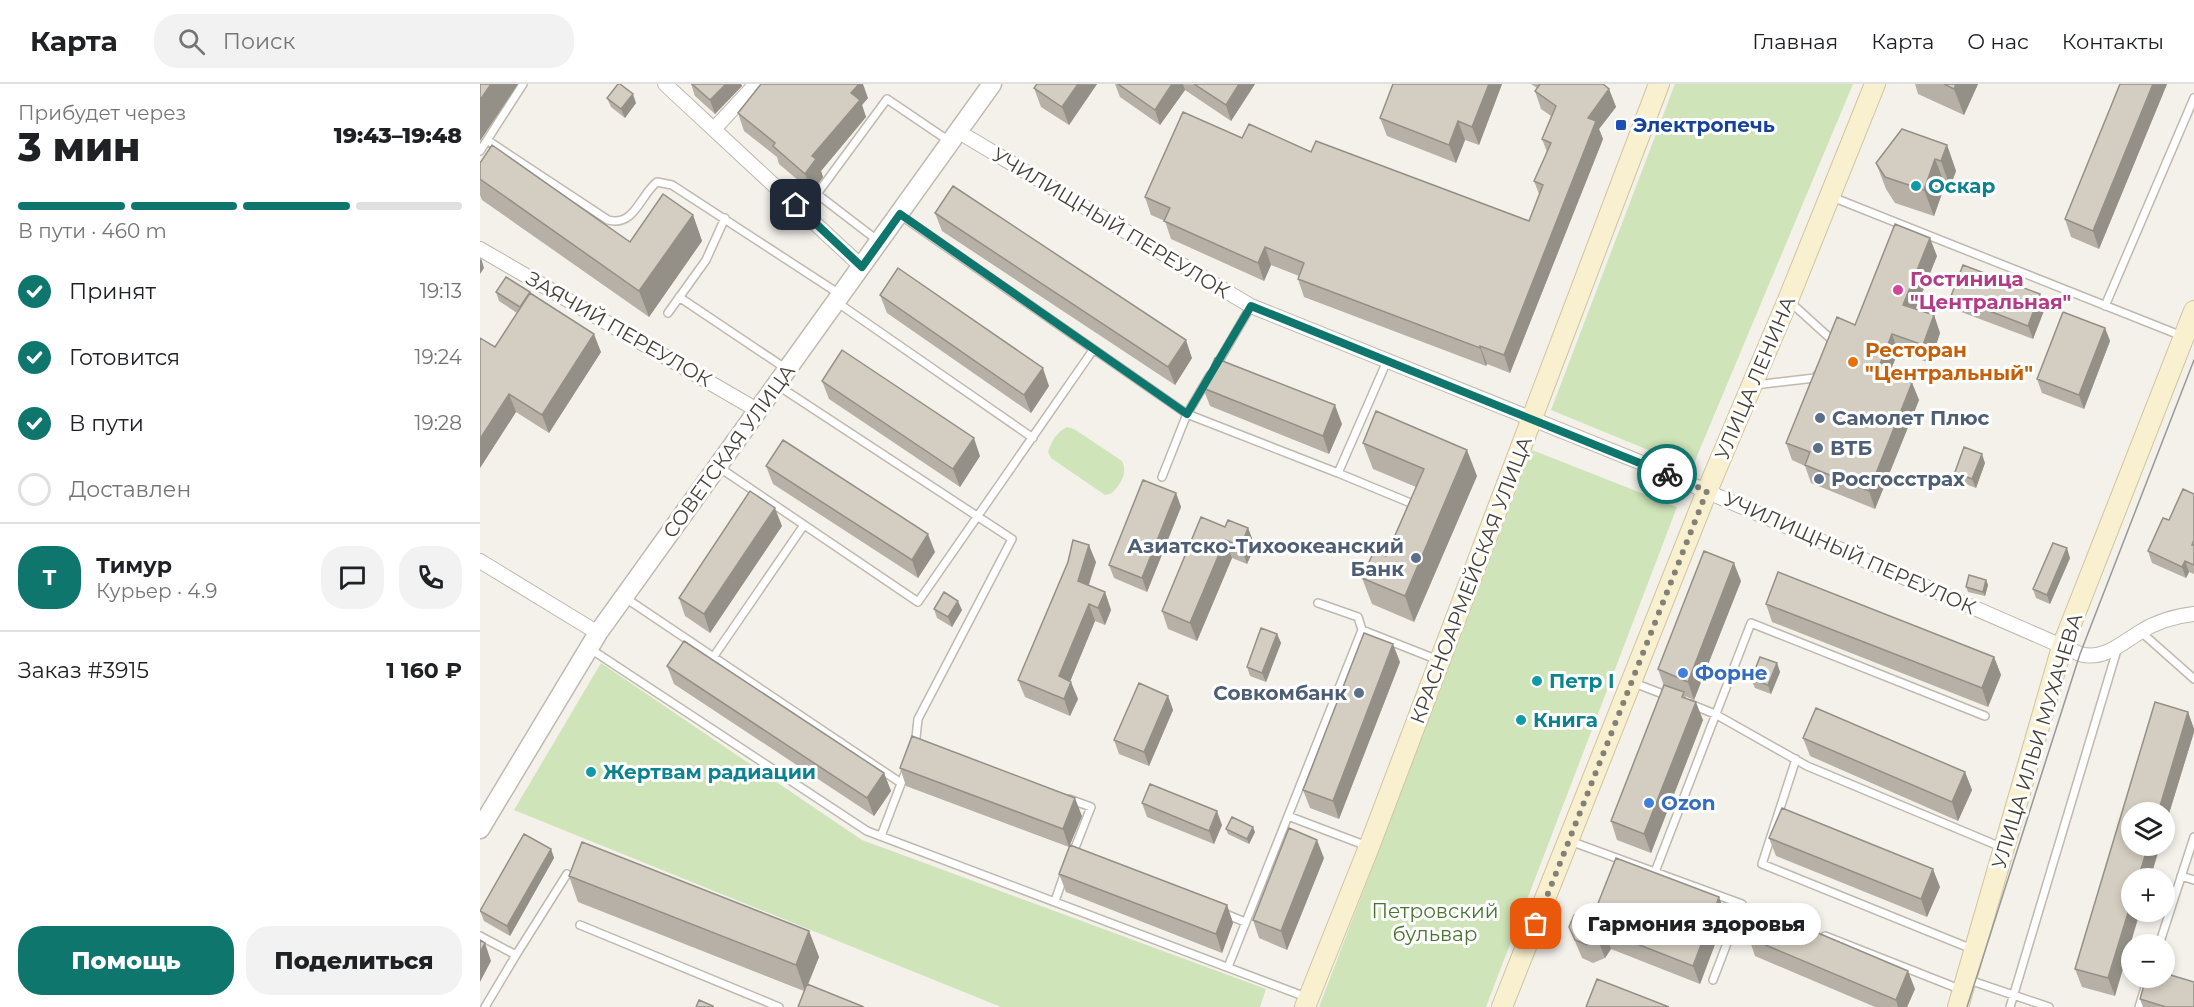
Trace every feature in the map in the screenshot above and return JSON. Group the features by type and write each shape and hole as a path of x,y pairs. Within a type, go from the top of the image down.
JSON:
{"main road":[{"name":"КРАСНОАРМЕЙСКАЯ УЛИЦА","path":"1306,1003 1369,847 1659,84"},
{"name":"УЛИЦА ЛЕНИНА","path":"1502,1007 1570,841 1630,682 1707,491 1753,386 1875,84"},
{"name":"УЛИЦА ИЛЬИ МУХАЧЕВА","path":"1962,992 2062,646 2189,339 2194,312"}],"street":[{"path":"665,84 862,267"},
{"path":"714,129 756,84"},
{"name":"СОВЕТСКАЯ УЛИЦА","path":"480,829 594,640 992,84"},
{"name":"УЧИЛИЩНЫЙ ПЕРЕУЛОК","path":"955,137 1251,306 1707,491 2085,656 2117,650"},
{"name":"ЗАЯЧИЙ ПЕРЕУЛОК","path":"480,249 757,410"},
{"path":"480,561 594,640"},
{"path":"2117,650 2141,632 2176,616 2194,614"}],"lane":[{"path":"480,151 523,84"},
{"path":"2105,306 2194,98"},
{"path":"880,242 818,194 887,99 955,137"},
{"path":"487,140 608,220 615,222 629,217 657,182 672,185 725,218 1033,438"},
{"path":"1829,196 2189,339"},
{"path":"900,214 1187,414 1413,504 1408,515"},
{"path":"668,313 706,260 725,218"},
{"path":"679,297 782,377 977,518 1012,539 918,719 917,740 913,751"},
{"path":"1788,300 1832,340 1828,350"},
{"path":"1162,477 1187,414 1251,306"},
{"path":"718,466 918,602 1093,350"},
{"path":"1338,473 1387,361"},
{"path":"1753,386 1815,378 1819,369"},
{"path":"712,659 804,525"},
{"path":"624,597 712,659 901,783"},
{"path":"1228,967 1362,630 1358,617 1318,603"},
{"path":"1655,872 1751,623 1985,716"},
{"path":"1362,630 1440,660"},
{"path":"2141,632 2194,679"},
{"path":"594,640 867,831 1228,967 1306,1003"},
{"path":"2010,1007 2117,650"},
{"path":"1630,682 1715,714 1796,759 2003,848"},
{"path":"917,740 928,744"},
{"path":"1796,759 1762,864 1974,950"},
{"path":"881,836 909,761"},
{"path":"1055,901 1090,807 1058,794"},
{"path":"1288,816 1369,847"},
{"path":"2163,934 2194,837"},
{"path":"1570,841 1742,904 1713,980"},
{"path":"1073,853 1084,858"},
{"path":"485,1007 567,874"},
{"path":"2181,876 2194,880"},
{"path":"1213,909 1245,922"},
{"path":"580,925 779,1007"},
{"path":"1817,933 1962,992 2014,995 2049,1007"},
{"path":"480,936 516,956"},
{"path":"2139,1007 2145,988"}],"green space":[{"path":"1675,84 1853,84 1692,468 1551,410"},
{"path":"1067,427 1074,429 1122,461 1123,478 1112,493 1105,495 1051,458 1048,452 1053,440"},
{"name":"Петровский бульвар","path":"1532,450 1677,507 1486,1007 1319,1007"},
{"path":"601,663 862,840 1266,989 1260,1007 1001,1007 514,810"}],"building":[{"path":"480,84 491,84 480,100"},
{"path":"618,84 633,94 621,109 607,98"},
{"path":"692,84 726,84 710,100"},
{"path":"761,84 859,84 851,93 860,100 812,156 816,159 805,174 773,146 775,143 738,113"},
{"path":"1037,84 1078,84 1062,107 1034,88"},
{"path":"1118,84 1172,84 1155,110"},
{"path":"1194,84 1239,84 1226,105"},
{"path":"1393,84 1489,84 1472,127 1458,121 1449,145 1380,118"},
{"path":"1540,84 1603,84 1609,89 1588,118 1596,121 1504,355 1298,279 1304,263 1265,247 1258,263 1164,221 1170,208 1145,197 1183,112 1242,138 1249,124 1311,152 1316,141 1529,221 1543,185 1534,181 1551,143 1542,139 1556,106 1535,91"},
{"path":"1944,84 1956,84 1954,89"},
{"path":"2120,84 2153,84 2093,231 2065,219"},
{"path":"1902,129 1947,145 1941,161 1935,159 1924,190 1885,177 1876,163"},
{"path":"492,145 630,242 663,194 693,215 639,291 480,179 480,163"},
{"path":"953,186 1186,340 1168,367 935,213"},
{"path":"1895,224 1930,238 1903,305 1934,315 1923,345 1892,334 1878,369 1912,383 1869,491 1805,465 1810,452 1786,443 1837,317 1855,325"},
{"path":"1963,265 2040,294 2028,326 1951,296"},
{"path":"898,268 1043,368 1024,395 880,295"},
{"path":"506,277 530,292 520,307 496,292"},
{"path":"530,293 594,334 542,415 509,394 480,439 480,338 495,347"},
{"path":"2063,312 2105,328 2079,395 2037,379"},
{"path":"842,350 974,438 953,469 822,381"},
{"path":"1215,358 1335,405 1323,436 1203,388"},
{"path":"1376,411 1467,450 1405,596 1362,578 1374,551 1386,556 1424,469 1363,443"},
{"path":"783,440 928,534 912,560 766,466"},
{"path":"1964,447 1982,454 1972,479 1955,472"},
{"path":"1143,480 1176,493 1142,578 1109,565"},
{"path":"2183,489 2194,494 2194,540 2192,545 2194,545 2194,565 2185,561 2182,567 2148,551 2163,518 2169,520"},
{"path":"750,491 775,508 704,614 679,598"},
{"path":"1201,517 1225,527 1228,520 1248,528 1241,546 1225,540 1190,623 1162,611"},
{"path":"1073,540 1089,545 1078,581 1105,592 1098,608 1089,604 1059,676 1071,682 1064,699 1018,680 1068,562"},
{"path":"2053,543 2067,548 2047,595 2033,589"},
{"path":"1704,551 1734,563 1688,682 1658,669"},
{"path":"1778,572 1994,657 1982,688 1766,604"},
{"path":"1969,575 1986,580 1983,592 1966,587"},
{"path":"944,592 958,601 948,617 934,609"},
{"path":"1261,628 1277,634 1262,673 1247,667"},
{"path":"1364,633 1393,644 1333,801 1303,790"},
{"path":"684,641 884,773 867,798 667,666"},
{"path":"1760,657 1777,663 1768,685 1751,679"},
{"path":"1139,683 1168,696 1144,752 1114,740"},
{"path":"1664,685 1684,692 1682,697 1696,702 1644,834 1611,821"},
{"path":"2155,702 2188,712 2161,802 2125,802"},
{"path":"1816,708 1965,772 1952,802 1803,738"},
{"path":"912,736 1075,798 1063,829 900,768"},
{"path":"1150,784 1217,811 1209,831 1142,803"},
{"path":"1782,808 1933,869 1921,899 1769,838"},
{"path":"2121,815 2121,856 2145,856 2141,868 2121,868 2121,922 2125,922 2108,978 2075,969"},
{"path":"1232,817 1253,827 1247,839 1226,829"},
{"path":"1289,828 1317,840 1281,931 1253,920"},
{"path":"524,834 551,849 507,926 480,911"},
{"path":"582,842 809,931 796,965 569,876"},
{"path":"1070,845 1227,905 1216,934 1059,874"},
{"path":"1616,858 1719,897 1693,966 1604,931 1598,940 1587,945 1575,940 1569,927 1574,915 1586,909 1595,911"},
{"path":"1761,909 1908,971 1896,1000 1749,938"},
{"path":"480,940 485,943 480,952"},
{"path":"2175,976 2194,982 2194,1007 2166,1007 2140,999 2143,988 2175,988"},
{"path":"1597,979 1669,1007 1586,1007"},
{"path":"807,984 864,1007 798,1007"},
{"path":"699,1000 713,1006 713,1007 696,1007"}],"tram line":[{"path":"1967,1007 2080,654 2194,360"}],"way so far":[{"path":"1536,924 1707,491 1667,474"}],"place":[{"name":"Электропечь","path":"1621,125"},
{"name":"Оскар","path":"1916,186"},
{"name":"Гостиница \"Центральная\"","path":"1898,290"},
{"name":"Ресторан \"Центральный\"","path":"1853,362"},
{"name":"Самолет Плюс","path":"1820,418"},
{"name":"ВТБ","path":"1818,448"},
{"name":"Росгосстрах","path":"1819,479"},
{"name":"Азиатско-Тихоокеанский Банк","path":"1416,558"},
{"name":"Форне","path":"1683,673"},
{"name":"Петр I","path":"1537,681"},
{"name":"Совкомбанк","path":"1359,693"},
{"name":"Книга","path":"1521,720"},
{"name":"Жертвам радиации","path":"591,772"},
{"name":"Ozon","path":"1649,803"},
{"name":"Гармония здоровья","path":"1536,924"}],"route":[{"path":"796,205 862,267 900,214 1187,414 1251,306 1667,474"}]}
